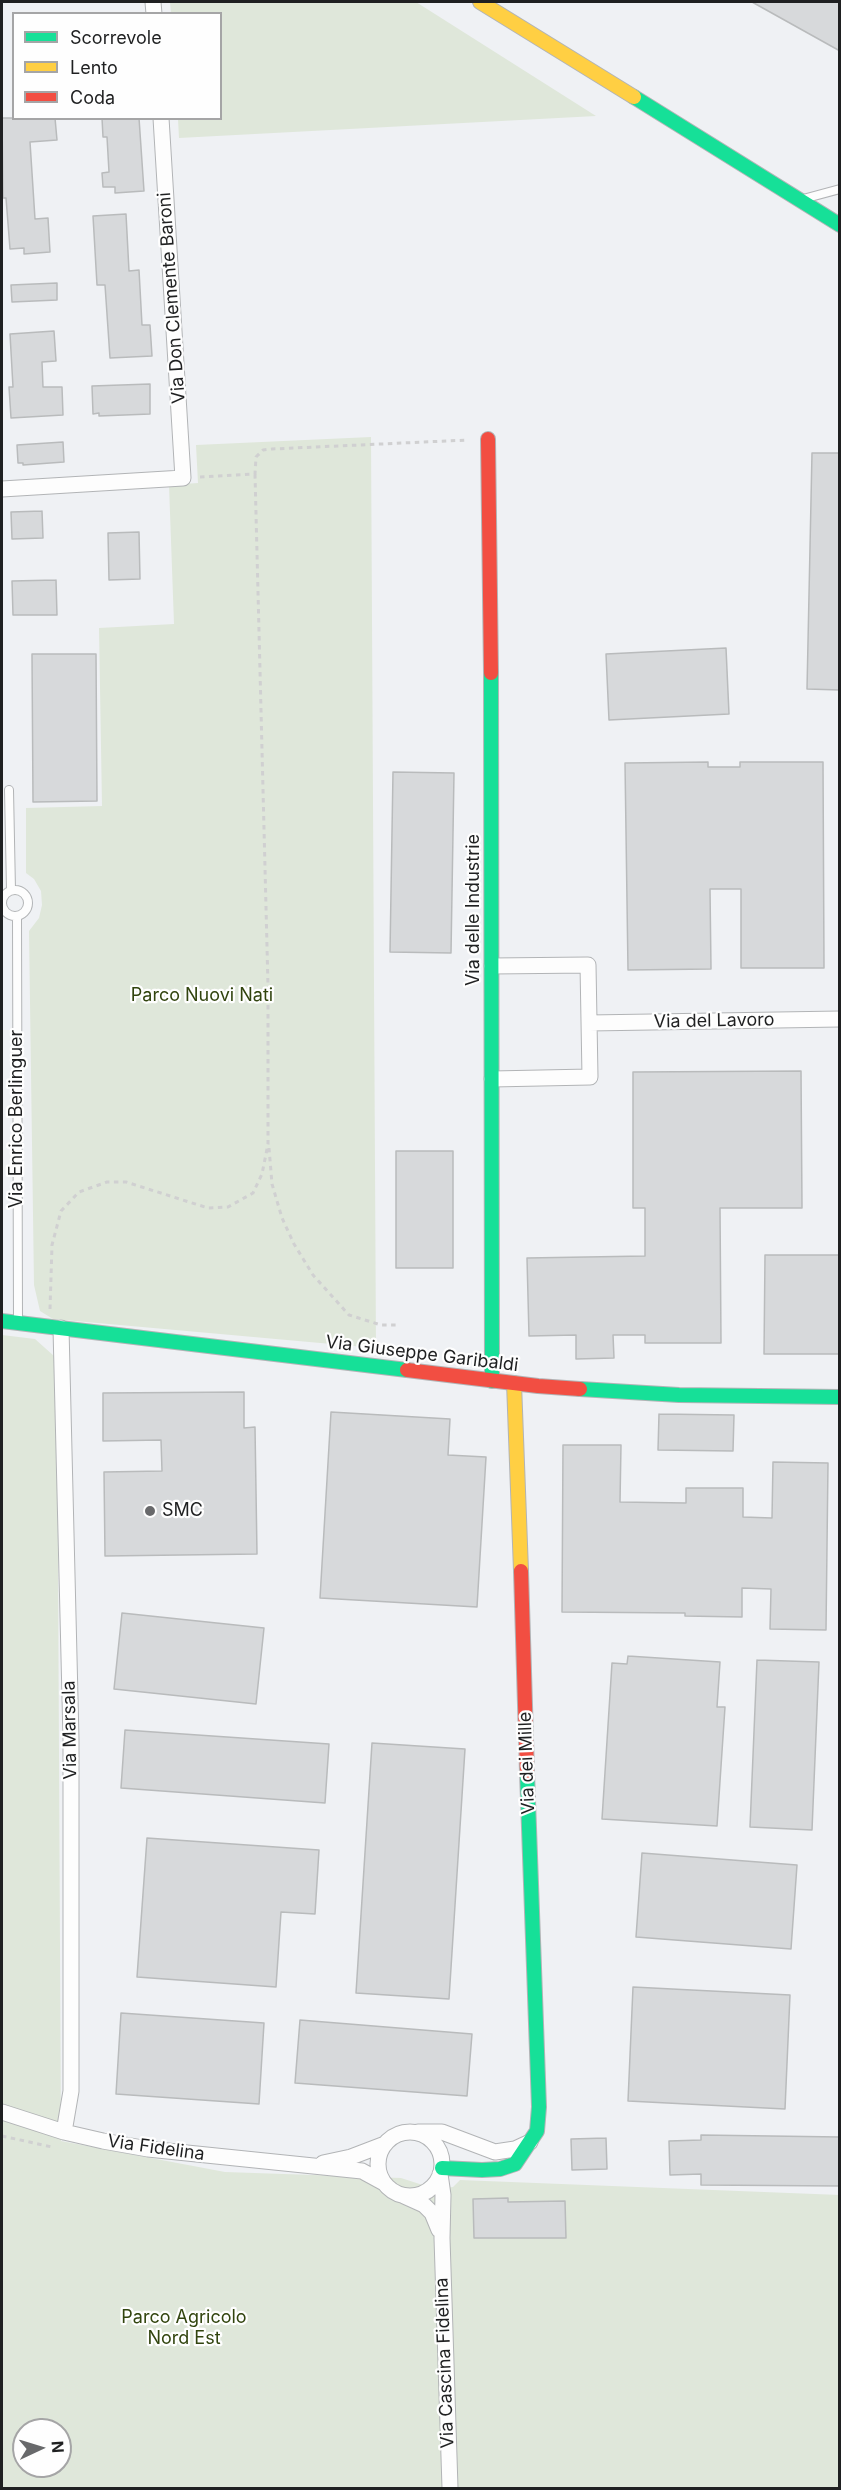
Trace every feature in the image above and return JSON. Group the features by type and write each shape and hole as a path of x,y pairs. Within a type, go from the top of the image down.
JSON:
{"street":[{"path":"480,2 840,225"},
{"name":"Via Don Clemente Baroni","path":"161,120 183,478"},
{"name":"Via delle Industrie","path":"488,439 492,759 492,1381"},
{"path":"2,489 183,478"},
{"path":"492,966 588,965 590,1077 492,1078"},
{"name":"Via del Lavoro","path":"589,1023 840,1019"},
{"name":"Via Giuseppe Garibaldi","path":"2,1320 492,1381 670,1394 840,1397"},
{"name":"Via Marsala","path":"55,1327 71,1774 71,2091 64,2132"},
{"name":"Via dei Mille","path":"441,2171 500,2169 515,2164 537,2131 539,2108 514,1383"},
{"name":"Via Fidelina","path":"2,2112 64,2132 148,2149 362,2171 384,2183 396,2194 404,2196"},
{"path":"406,2132 442,2132 495,2152 515,2149 532,2141"},
{"path":"404,2196 413,2196 430,2189 441,2171 441,2158 432,2142 424,2136 406,2132"},
{"name":"Via Fidelina","path":"315,2165 351,2157 384,2144 391,2138 406,2132"},
{"path":"384,2144 378,2164 379,2174 384,2183"},
{"name":"Via Cascina Fidelina","path":"441,2171 450,2488"},
{"name":"Via Cascina Fidelina","path":"404,2196 424,2205 432,2213 442,2238"}],"lane":[{"path":"800,200 840,189"},
{"path":"9,790 11,890 2,898 2,905 5,913 17,916"},
{"name":"Via Enrico Berlinguer","path":"11,890 20,891 28,902 26,910 17,916 18,1323"}],"path":[{"path":"398,1325 381,1325 349,1316 314,1275 294,1244 282,1218 272,1184 268,1144 268,986 256,457 263,450 272,449 488,439"},
{"path":"183,478 255,474"},
{"path":"55,1327 52,1245 61,1211 79,1192 107,1182 126,1182 208,1208 228,1207 253,1193 262,1174 268,1144"},
{"path":"2,2136 56,2148"}],"green space":[{"path":"170,2 416,2 596,116 179,138 178,120 222,120 222,12 171,12"},
{"name":"Parco Nuovi Nati","path":"371,437 376,1348 53,1319 40,1311 34,1285 29,931 39,918 42,905 41,891 34,879 26,873 26,808 102,806 99,628 174,624 169,485 198,483 196,445"},
{"name":"Parco Agricolo Nord Est","path":"2,1335 35,1339 54,1356 57,1366 61,2141 225,2172 401,2178 435,2189 453,2187 460,2180 840,2195 839,2488 2,2488"}],"building":[{"path":"752,2 840,2 840,51"},
{"path":"2,118 55,120 57,140 30,142 35,219 48,218 50,252 24,254 24,248 10,249 6,198 3,198"},
{"path":"102,120 139,120 144,191 115,193 115,187 103,187 102,173 109,172 107,137 103,137"},
{"path":"126,214 129,271 139,270 142,325 150,325 152,356 110,358 105,285 97,285 93,216"},
{"path":"57,283 57,300 12,302 11,285"},
{"path":"54,331 56,361 42,362 43,387 62,387 63,415 11,418 9,387 13,387 10,334"},
{"path":"150,384 150,414 99,416 99,413 93,414 92,386"},
{"path":"63,442 64,462 23,465 23,463 18,463 17,445"},
{"path":"812,453 840,453 840,690 807,689"},
{"path":"42,511 43,538 12,539 11,512"},
{"path":"139,532 140,579 109,580 108,533"},
{"path":"56,580 57,615 13,615 12,581"},
{"path":"726,648 729,714 609,720 606,654"},
{"path":"32,654 96,654 97,801 33,802"},
{"path":"708,762 708,767 740,767 740,762 823,762 824,968 741,968 741,889 710,889 711,969 628,970 625,763"},
{"path":"393,772 454,773 451,953 390,952"},
{"path":"801,1071 802,1208 720,1208 721,1343 645,1343 645,1335 613,1335 614,1358 576,1359 576,1335 529,1336 527,1258 645,1256 645,1208 633,1208 633,1072"},
{"path":"396,1151 453,1151 453,1268 396,1268"},
{"path":"765,1255 840,1255 840,1354 764,1354"},
{"path":"244,1392 244,1428 255,1427 257,1554 105,1556 104,1472 162,1471 161,1440 103,1441 103,1393"},
{"path":"331,1412 450,1419 448,1455 486,1457 477,1607 320,1598"},
{"path":"659,1414 734,1415 733,1451 658,1450"},
{"path":"563,1445 621,1445 620,1502 686,1503 686,1488 743,1488 743,1517 772,1518 773,1462 828,1463 826,1630 770,1629 771,1589 742,1588 742,1617 685,1616 685,1613 562,1612"},
{"path":"122,1613 264,1628 256,1704 114,1689"},
{"path":"628,1656 720,1662 717,1707 725,1707 717,1826 602,1819 612,1663 627,1664"},
{"path":"757,1660 819,1662 812,1830 750,1827"},
{"path":"125,1730 329,1744 325,1803 121,1788"},
{"path":"372,1743 465,1749 449,1999 356,1993"},
{"path":"147,1838 319,1850 315,1914 281,1912 276,1987 137,1977"},
{"path":"642,1853 797,1865 791,1949 636,1937"},
{"path":"633,1987 790,1995 785,2109 628,2101"},
{"path":"121,2013 264,2023 259,2104 116,2094"},
{"path":"300,2020 472,2034 467,2096 295,2083"},
{"path":"701,2135 840,2137 840,2186 701,2185 701,2174 670,2175 669,2141 701,2140"},
{"path":"606,2138 607,2169 572,2170 571,2139"},
{"path":"508,2198 508,2202 565,2201 566,2238 474,2238 473,2199"}],"traffic: fast":[{"path":"634,97 840,225"},
{"path":"491,673 492,1381"},
{"path":"2,1321 407,1370"},
{"path":"580,1389 679,1395 840,1397"},
{"path":"442,2168 482,2170 500,2169 515,2164 537,2131 539,2107 527,1772"}],"traffic: slow":[{"path":"480,2 634,97"},
{"path":"514,1383 521,1571"}],"traffic: jam":[{"path":"488,439 491,673"},
{"path":"407,1370 580,1389"},
{"path":"521,1571 527,1772"}],"place":[{"name":"SMC","path":"150,1511"}]}
